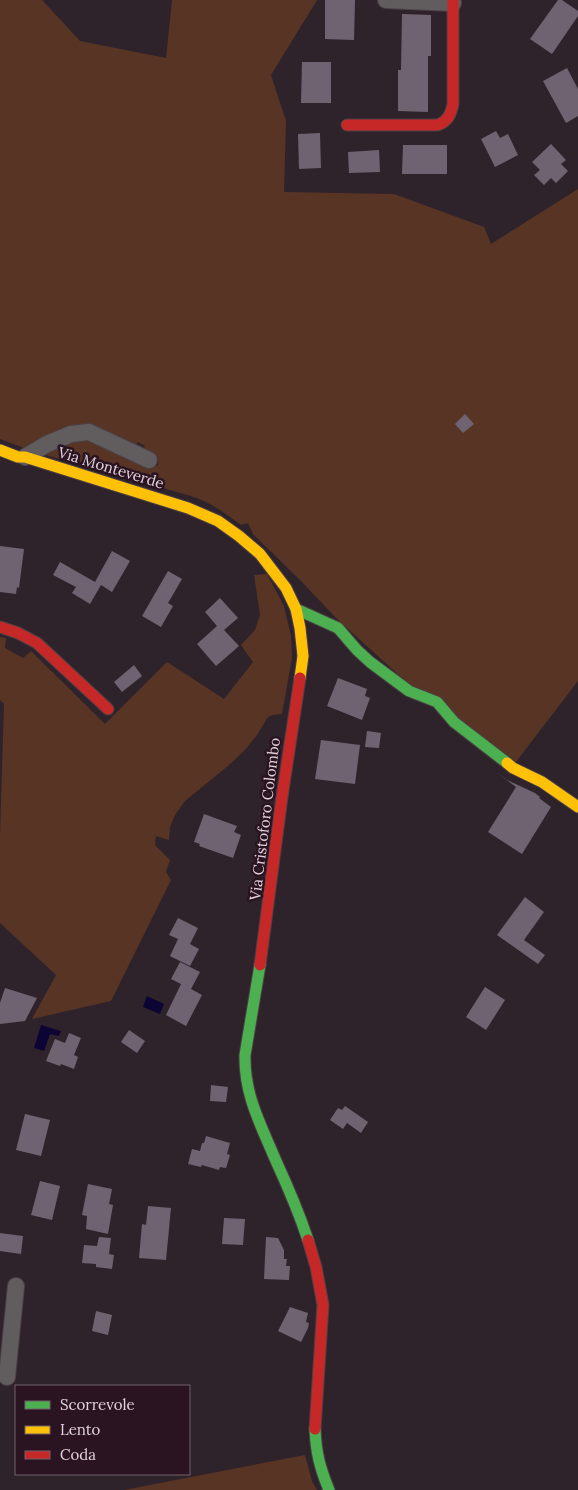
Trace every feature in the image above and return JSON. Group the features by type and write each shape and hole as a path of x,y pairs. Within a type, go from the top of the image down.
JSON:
{"street":[{"path":"347,125 438,125 447,121 451,114 454,104 453,2 386,0"},
{"path":"25,457 47,444 71,434 89,432 149,460"},
{"name":"Via Monteverde","path":"0,450 188,508 218,521 260,554 286,588 296,609"},
{"path":"296,609 338,628 357,650 409,691 437,702 454,722 513,768 542,782 578,807"},
{"name":"Via Cristoforo Colombo","path":"296,609 300,628 302,656 264,943 245,1055 245,1074 254,1108 307,1234 322,1292 323,1304 315,1424 316,1449 320,1469 329,1490"},
{"path":"0,628 18,633 38,643 108,709"},
{"path":"7,1377 16,1286"}],"shaded area":[{"path":"0,0 42,0 80,41 166,58 172,0 317,0 271,75 286,121 284,192 394,194 484,227 491,244 578,189 578,681 515,763 413,688 337,619 253,534 248,523 241,525 198,498 42,454 82,438 151,467 158,465 158,457 142,451 145,446 138,442 135,446 59,431 24,448 0,439"},
{"path":"267,574 284,606 291,636 292,658 282,714 268,717 244,751 185,801 175,815 170,827 169,840 156,836 155,845 170,860 166,872 171,880 111,1001 32,1019 56,975 0,923 0,836 4,704 0,700 0,637 6,638 5,648 23,658 31,651 105,724 167,662 224,699 253,662 241,645 255,630 260,615 254,575"},
{"path":"147,996 164,1004 160,1014 143,1007"},
{"path":"41,1025 61,1031 59,1036 50,1034 44,1051 34,1048"},
{"path":"305,1455 312,1481 317,1490 124,1490"}],"building":[{"path":"325,0 355,0 354,40 325,39"},
{"path":"558,0 562,0 578,11 578,16 552,54 530,39"},
{"path":"402,14 431,15 431,56 428,56 428,112 398,111 398,70 401,70"},
{"path":"302,62 331,62 331,103 301,103"},
{"path":"567,68 578,89 578,116 566,123 543,81"},
{"path":"496,131 500,138 508,134 518,155 495,167 481,139"},
{"path":"320,133 321,168 299,169 298,134"},
{"path":"551,144 566,160 561,164 568,171 556,183 551,178 544,185 534,175 540,170 532,162"},
{"path":"403,145 447,145 447,174 402,174"},
{"path":"379,150 380,172 349,173 348,152"},
{"path":"465,414 474,424 463,433 455,424"},
{"path":"0,546 24,549 19,588 17,587 16,594 0,592"},
{"path":"112,551 130,561 112,592 101,585 90,604 72,593 76,587 53,575 60,562 95,582"},
{"path":"168,571 182,579 168,603 173,606 161,627 142,616"},
{"path":"220,598 238,618 224,630 239,646 216,666 197,644 217,626 205,612"},
{"path":"134,665 142,676 122,692 114,682"},
{"path":"338,678 367,689 365,696 370,698 362,720 327,706"},
{"path":"367,731 381,733 379,748 365,747"},
{"path":"321,740 360,745 355,784 315,779"},
{"path":"493,770 507,780 535,793 551,807 522,854 488,832 516,787"},
{"path":"204,814 237,826 234,832 241,835 233,858 199,846 200,844 194,842"},
{"path":"525,897 544,912 524,940 545,955 538,964 497,935"},
{"path":"178,918 198,928 190,944 199,949 190,966 170,956 178,939 169,935"},
{"path":"180,962 200,972 191,989 202,995 186,1026 166,1015 181,984 171,979"},
{"path":"485,987 505,1000 486,1030 466,1017"},
{"path":"5,988 37,998 25,1021 0,1024 0,1003"},
{"path":"129,1030 145,1041 137,1053 121,1042"},
{"path":"69,1033 81,1038 74,1055 78,1057 74,1069 46,1061 55,1039 65,1043"},
{"path":"211,1085 228,1087 226,1102 210,1101"},
{"path":"345,1106 368,1122 361,1133 347,1123 343,1129 330,1120 338,1108 342,1110"},
{"path":"25,1114 50,1120 41,1156 16,1150"},
{"path":"206,1136 230,1143 227,1154 230,1155 226,1168 220,1167 219,1170 202,1165 201,1167 188,1164 192,1149 200,1151"},
{"path":"40,1181 60,1186 52,1220 31,1215"},
{"path":"88,1184 112,1189 109,1204 113,1205 108,1234 86,1229 87,1216 82,1215"},
{"path":"148,1206 171,1208 166,1260 139,1258 142,1224 146,1225"},
{"path":"224,1218 245,1219 243,1245 222,1244"},
{"path":"0,1233 23,1236 21,1254 0,1251"},
{"path":"99,1237 111,1238 109,1254 114,1255 112,1269 96,1267 96,1264 82,1263 84,1245 97,1246"},
{"path":"266,1237 278,1238 284,1250 284,1259 287,1259 286,1266 290,1266 289,1280 264,1279"},
{"path":"290,1307 308,1313 306,1322 309,1323 308,1328 301,1342 278,1331"},
{"path":"96,1311 112,1315 108,1335 92,1331"}],"traffic: fast":[{"path":"296,609 338,628 370,662 409,691 437,702 454,722 507,763"},
{"path":"260,965 245,1055 247,1083 254,1110 308,1240"},
{"path":"315,1429 319,1460 329,1490"}],"traffic: slow":[{"path":"0,450 188,508 218,521 239,536 260,554 286,588 296,609 303,656 300,678"},
{"path":"507,763 513,768 542,782 578,807"}],"traffic: jam":[{"path":"347,125 438,125 447,119 453,104 453,0"},
{"path":"0,627 18,633 37,643 108,709"},
{"path":"260,965 300,678"},
{"path":"308,1240 316,1267 323,1305 315,1429"}]}
